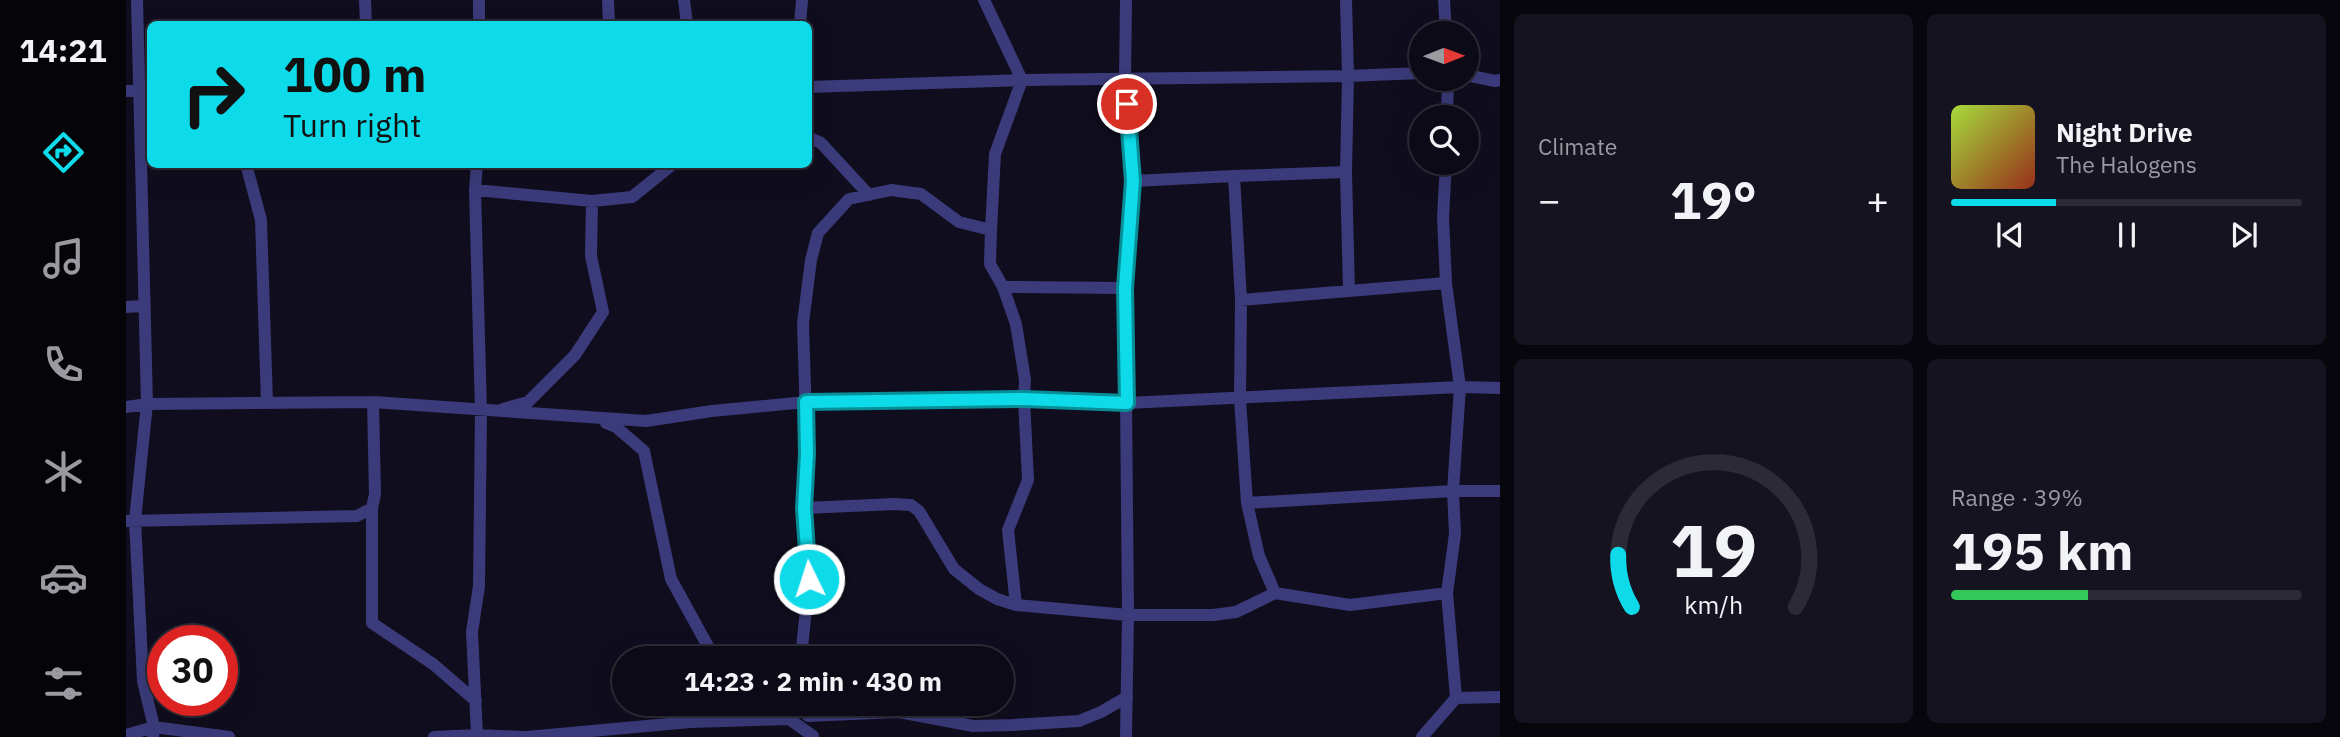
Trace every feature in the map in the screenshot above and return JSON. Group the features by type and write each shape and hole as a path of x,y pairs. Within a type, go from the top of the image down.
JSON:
{"street":[{"path":"137,0 147,404 130,521 143,681 153,732"},
{"path":"365,0 366,21"},
{"path":"479,0 479,21"},
{"path":"608,0 609,21"},
{"path":"684,0 687,21"},
{"path":"800,21 802,0"},
{"path":"984,0 1022,80 995,153 990,264 1003,288 1016,324 1025,380 1028,480 1008,530 1016,605"},
{"path":"1126,0 1125,79 1133,181 1125,288 1128,615 1126,737"},
{"path":"1346,0 1349,76 1346,172 1349,291"},
{"path":"1444,0 1445,21"},
{"path":"812,86 1409,74"},
{"path":"1479,77 1500,80"},
{"path":"812,139 821,143 869,195"},
{"path":"247,168 261,220 267,403"},
{"path":"477,168 475,190 488,411 479,586 472,632 477,735"},
{"path":"475,190 592,201 632,197 668,168"},
{"path":"1133,181 1346,172"},
{"path":"1422,737 1456,698 1447,593 1455,534 1453,491 1460,387 1446,283 1443,218 1445,175"},
{"path":"1234,176 1241,300 1240,399 1247,503 1259,556 1275,593"},
{"path":"803,646 809,579 804,508 807,454 803,323 811,260 818,233 849,199 891,190 921,194 959,222 991,230"},
{"path":"488,411 527,402 575,355 603,312 591,256 592,201"},
{"path":"1241,300 1446,283"},
{"path":"1003,288 1125,288"},
{"path":"126,307 145,306"},
{"path":"126,407 147,404 373,402 646,421 712,411 806,402 1024,399 1127,403 1460,387 1500,388"},
{"path":"373,402 372,623 433,664 476,701"},
{"path":"593,418 616,427 644,451 671,579 708,646"},
{"path":"1247,503 1453,491 1500,491"},
{"path":"804,508 911,505 919,511 954,569 979,589 1016,605 1128,615 1224,614 1236,612 1275,593 1350,605 1447,593"},
{"path":"130,521 357,516 372,508"},
{"path":"921,716 973,726 1079,721 1127,697"},
{"path":"1456,698 1500,697"},
{"path":"786,716 813,736"},
{"path":"808,716 813,736"},
{"path":"435,737 526,737 690,722 790,719"},
{"path":"126,735 153,732 229,737"}],"route":[{"path":"809,579 804,508 806,402 1024,399 1127,403 1125,288 1133,181 1127,104"}]}
